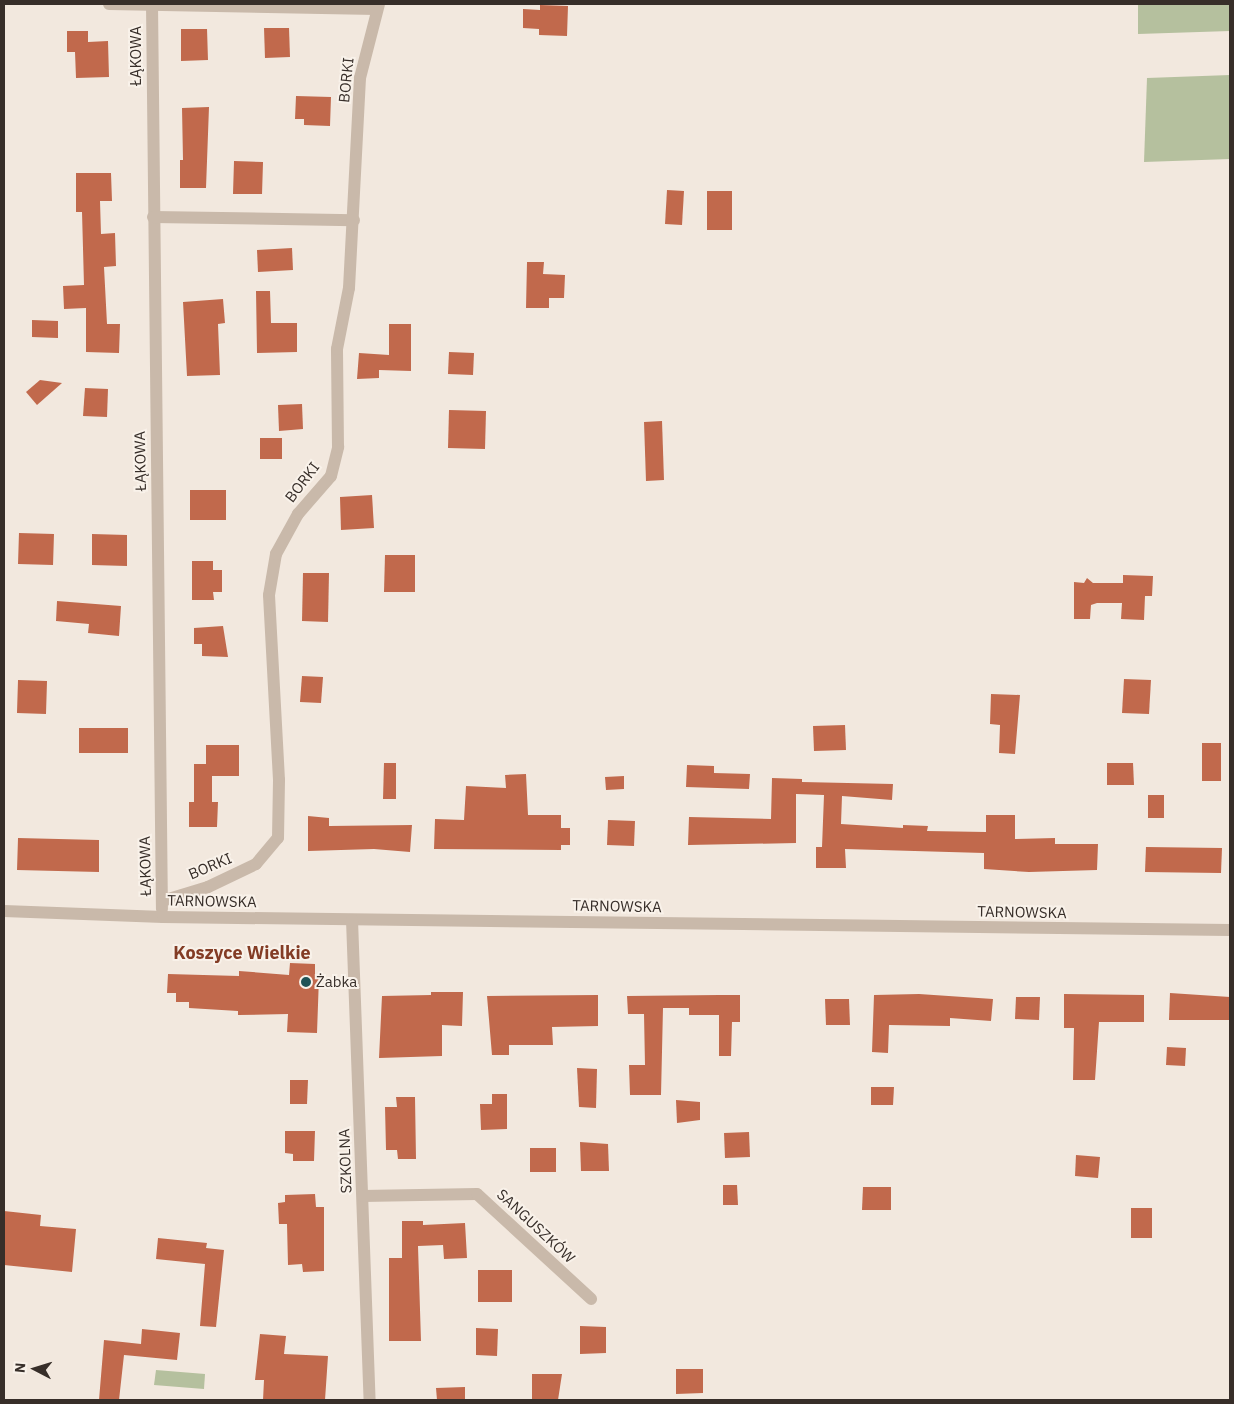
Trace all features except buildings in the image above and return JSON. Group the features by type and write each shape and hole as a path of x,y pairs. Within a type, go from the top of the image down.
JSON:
{"street":[{"path":"109,4 378,6"},
{"name":"ŁĄKOWA","path":"152,4 153,217 163,917"},
{"name":"BORKI","path":"162,901 208,887 256,864 278,838 279,780 269,596 276,554 298,514 331,476 338,447 337,349 349,288 360,78 378,6"},
{"path":"153,217 354,220"},
{"name":"TARNOWSKA","path":"4,911 163,917 352,920 1230,930"},
{"name":"SZKOLNA","path":"352,920 370,1400"},
{"name":"SANGUSZKÓW","path":"363,1196 477,1194 591,1299"}],"green space":[{"path":"1138,4 1230,4 1230,31 1138,34"},
{"path":"1230,75 1230,159 1144,162 1147,78"},
{"path":"156,1370 205,1374 204,1389 154,1385"}],"place":[{"name":"Żabka","path":"306,982"}],"district":[{"name":"Koszyce Wielkie","path":"242,953"}]}
